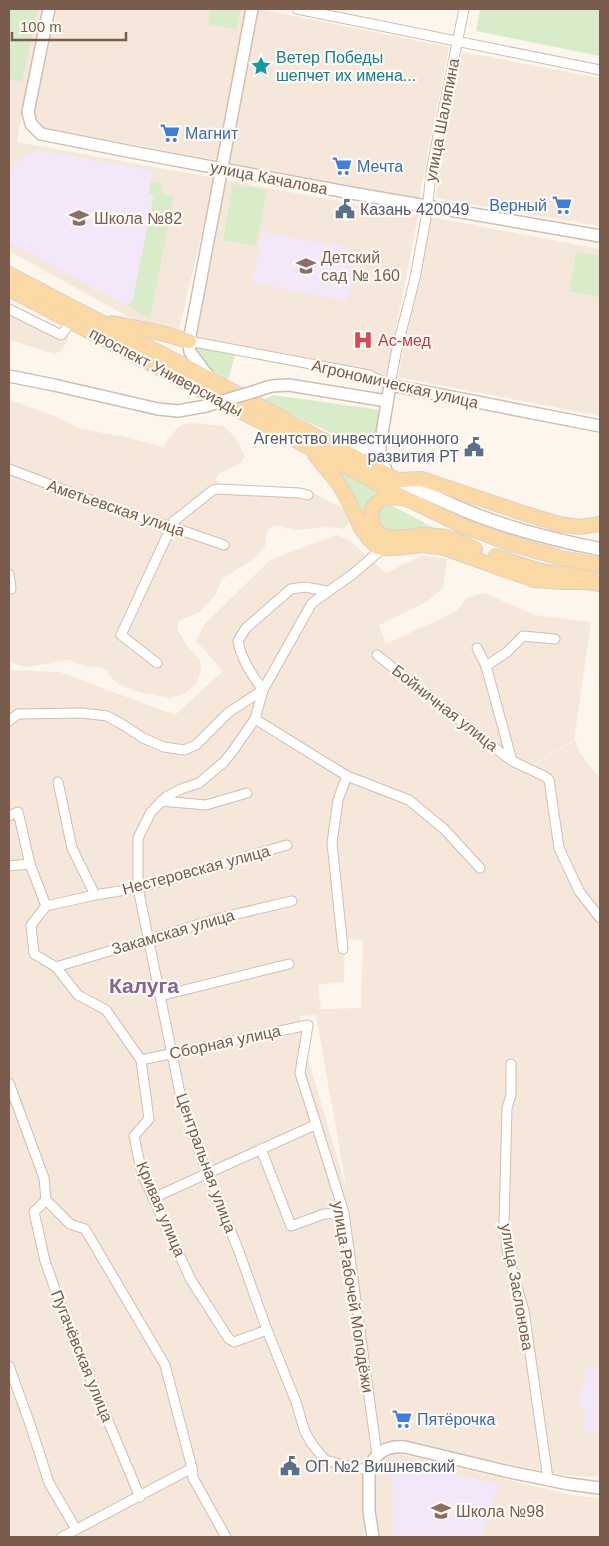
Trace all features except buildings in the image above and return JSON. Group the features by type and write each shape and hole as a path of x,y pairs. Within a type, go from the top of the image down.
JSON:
{"main road":[{"name":"проспект Универсиады","path":"9,274 210,379 392,478"},
{"name":"проспект Универсиады","path":"9,289 405,498 463,526 512,544 561,558 600,565"},
{"path":"97,320 153,331 189,341"},
{"path":"310,448 338,483 361,528 372,543 383,548 422,545 442,547 534,580 600,584"},
{"path":"392,478 422,479 559,524 579,527 600,524"},
{"path":"392,478 465,510 519,529 600,549"},
{"path":"405,498 389,497 377,503 371,519 372,526 380,534 402,538 424,535 447,538 548,573 576,573 600,565"}],"street":[{"name":"улица Качалова","path":"49,9 28,112 31,124 41,134 427,207 600,236"},
{"path":"210,379 190,352 189,341 252,9"},
{"path":"297,9 600,70"},
{"name":"улица Шаляпина","path":"392,478 380,454 387,401 396,352 415,278 426,218 432,166 464,9"},
{"path":"9,310 62,336 71,322"},
{"name":"Агрономическая улица","path":"189,341 369,376 390,385 600,426"},
{"path":"9,376 178,411 206,406 271,386 289,385 387,401"},
{"path":"330,444 364,450 378,443 382,437"},
{"name":"Аметьевская улица","path":"9,469 111,508 224,545"},
{"path":"157,663 121,635 174,521 213,490 217,489 308,495"},
{"name":"Центральная улица","path":"369,1470 324,1460 305,1432 296,1402 267,1330 238,1248 207,1173 181,1098 148,940 138,888 138,838 151,812 161,801 199,782 224,762 256,719 263,690 312,603 353,574 383,548"},
{"path":"9,574 11,589"},
{"path":"9,721 18,714 82,713 107,716 143,738 164,747 184,750 196,745 228,712 263,690 239,651 238,641 246,628 291,588 306,587 327,591"},
{"path":"486,666 507,652 523,636 555,639"},
{"name":"Бойничная улица","path":"477,648 486,666 512,761"},
{"name":"Бойничная улица","path":"377,655 512,761 549,780 559,848 579,891 600,918"},
{"path":"256,719 347,776 409,800 444,829 480,868"},
{"path":"343,949 332,843 338,800 347,776"},
{"path":"58,782 72,848 95,895"},
{"path":"161,801 206,805 247,793"},
{"path":"9,816 18,812 30,864 46,906"},
{"name":"Нестеровская улица","path":"46,906 138,888 287,845"},
{"path":"9,866 30,864"},
{"name":"Закамская улица","path":"56,967 220,918 292,901"},
{"name":"Кривая улица","path":"46,906 31,924 34,954 56,967 78,995 106,1010 142,1060 149,1119 134,1136 142,1174 191,1280 229,1339 234,1342 267,1330"},
{"path":"160,996 289,964"},
{"name":"Сборная улица","path":"142,1060 308,1025"},
{"name":"улица Рабочей Молодёжи","path":"308,1025 300,1073 344,1213 377,1455"},
{"name":"улица Заслонова","path":"511,1064 511,1095 507,1108 504,1224 508,1256 524,1311 548,1479"},
{"path":"9,1083 44,1178 46,1200 70,1224 85,1229 165,1365 193,1478 226,1537"},
{"path":"153,1198 315,1125"},
{"path":"261,1149 290,1226 324,1214 344,1213"},
{"name":"Пугачёвская улица","path":"46,1200 34,1212 46,1262 66,1323 140,1497"},
{"path":"9,1366 49,1483 76,1529"},
{"path":"373,1537 369,1470 377,1455 387,1449 404,1447 505,1471 569,1484 600,1488"},
{"path":"62,1537 192,1468"}],"shaded area":[{"path":"9,9 43,9 17,142 215,178 178,333 145,326 9,251"},
{"path":"57,9 246,9 217,160 44,128 34,115"},
{"path":"259,9 449,47 419,198 229,163"},
{"path":"462,52 600,78 600,226 435,198"},
{"name":"Школа №82","path":"36,150 153,171 149,193 154,195 132,303 126,305 9,242 9,183 12,164"},
{"path":"226,180 418,216 386,378 196,338"},
{"path":"431,217 600,249 600,416 398,377"},
{"name":"Детский сад № 160","path":"262,232 345,247 344,254 357,256 355,276 347,301 252,283"},
{"path":"9,308 69,337 61,351 54,354 9,340"},
{"path":"9,399 61,419 81,429 126,437 163,447 177,428 184,424 223,426 234,436 245,456 241,463 220,473 215,479 219,485 303,488 344,509 348,515 349,523 344,529 328,527 296,530 273,525 267,531 265,546 255,558 222,579 216,594 200,612 179,621 177,629 189,648 200,660 201,670 196,684 185,694 170,698 138,692 116,683 107,671 100,667 84,666 68,660 26,667 9,662"},
{"path":"336,535 348,539 386,573 421,556 447,559 443,588 428,601 379,625 386,644 455,612 468,597 484,593 535,615 591,622 574,740 526,771 575,740 580,753 600,779 600,1475 591,1477 563,1475 420,1445 402,1444 365,1470 364,1537 9,1537 9,670 60,672 175,715 223,671 196,641 205,624 270,560","holes":["344,939 363,940 361,1008 321,1009 318,985 344,982","316,1015 347,1191 301,1035 300,1016"]},
{"path":"584,1368 600,1368 600,1432 584,1433 585,1417 587,1414 580,1409 578,1391 583,1390 582,1382 586,1381"},
{"path":"397,1453 571,1495 600,1498 600,1537 379,1537 375,1513 375,1476 378,1465 383,1458"},
{"name":"Школа №98","path":"400,1464 499,1484 481,1537 393,1537 393,1475"}],"green space":[{"path":"9,9 38,9 22,82 9,79"},
{"path":"211,9 241,9 236,30 208,24"},
{"path":"480,9 600,9 600,56 476,31"},
{"path":"151,182 163,184 161,193 174,196 150,319 126,305 132,303 154,195 149,194"},
{"path":"233,184 267,190 256,246 223,240"},
{"path":"576,252 600,256 600,297 569,291"},
{"path":"193,346 235,355 228,380 199,362"},
{"path":"273,395 380,410 374,441 362,448 263,400"},
{"path":"327,462 387,494 366,526"},
{"path":"384,503 447,535 391,534 376,523 376,511"}],"place":[{"name":"Ветер Победы шепчет их имена...","path":"261,66"},
{"name":"Магнит","path":"170,133"},
{"name":"Мечта","path":"342,166"},
{"name":"Верный","path":"562,205"},
{"name":"Казань 420049","path":"345,209"},
{"name":"Школа №82","path":"79,218"},
{"name":"Детский сад № 160","path":"306,266"},
{"name":"Ас-мед","path":"363,340"},
{"name":"Агентство инвестиционного развития РТ","path":"474,447"},
{"name":"Пятёрочка","path":"402,1419"},
{"name":"ОП №2 Вишневский","path":"290,1466"},
{"name":"Школа №98","path":"441,1511"}],"district":[{"name":"Калуга","path":"144,985"}]}
